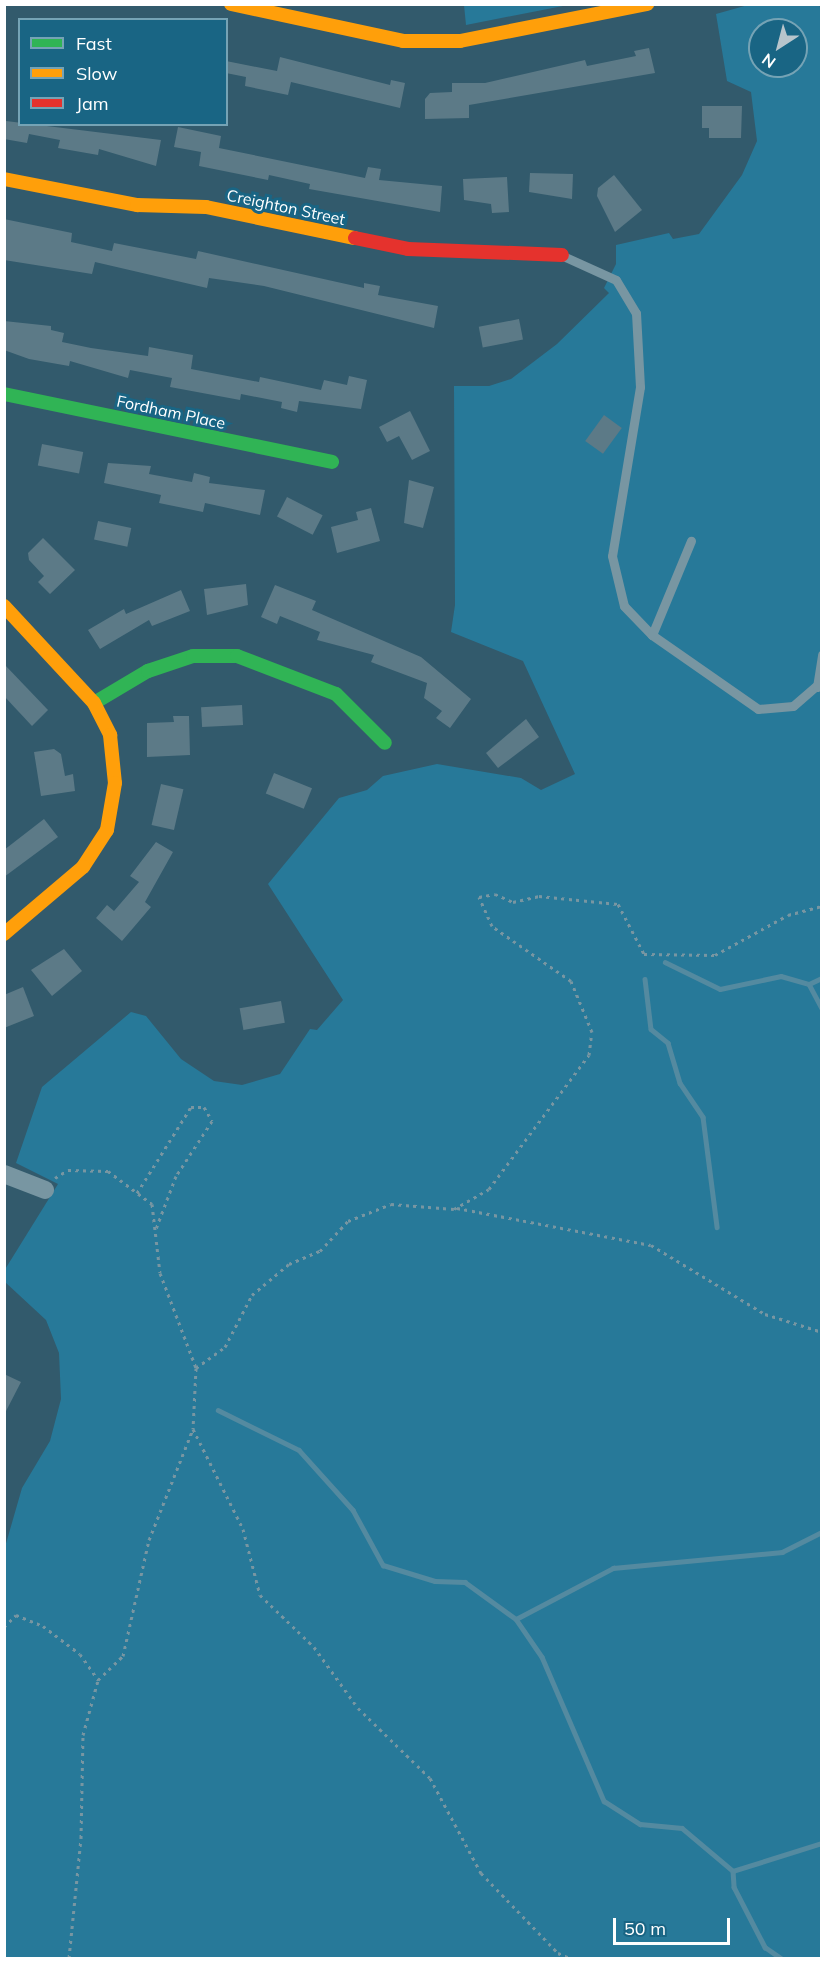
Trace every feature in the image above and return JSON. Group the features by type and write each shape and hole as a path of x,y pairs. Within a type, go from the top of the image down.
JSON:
{"street":[{"path":"231,4 403,41 460,41 647,4"},
{"name":"Creighton Street","path":"4,178 137,205 206,207 408,249 562,255"},
{"name":"Fordham Place","path":"4,394 332,462"},
{"path":"4,606 94,703 110,735 115,783 107,830 83,867 55,896 4,934"},
{"path":"94,703 148,671 193,656 237,656 336,694 385,742"},
{"path":"4,1174 45,1190"}],"lane":[{"path":"562,255 609,275 634,307 640,387 612,565 624,606 652,635 758,709 793,706 819,684 822,654"},
{"path":"652,635 691,541"}],"path":[{"path":"456,1208 489,1189 589,1055 592,1032 571,981 492,926 479,897 495,894 513,902 539,896 618,904 644,954 715,955 788,915 822,906"},
{"path":"137,1193 191,1107 204,1107 212,1121 176,1176 155,1230"},
{"path":"45,1190 57,1175 84,1168 108,1170 152,1204 160,1273 196,1368 193,1429 149,1540 123,1656 98,1680 83,1735 81,1838 69,1959"},
{"path":"196,1368 225,1347 252,1295 289,1264 320,1251 348,1221 391,1204 456,1208 651,1245 765,1314 822,1332"},
{"path":"193,1429 243,1530 260,1595 314,1647 358,1708 430,1778 481,1873 558,1953 570,1959"},
{"path":"4,1627 16,1615 43,1626 80,1654 98,1680"}],"shaded area":[{"path":"464,4 568,5 466,25"},
{"path":"748,5 819,5 822,11 821,1958 5,1958 5,1547 22,1488 50,1441 61,1399 59,1353 46,1320 5,1282 4,1271 58,1184 16,1163 42,1087 131,1012 146,1016 181,1059 214,1081 242,1085 280,1074 310,1029 317,1030 343,1000 268,884 339,798 367,790 383,776 437,764 521,778 541,790 575,774 523,661 451,632 455,605 454,386 489,386 511,379 557,344 609,293 604,288 616,264 616,245 669,233 673,239 699,234 742,175 757,141 751,92 727,81 716,14"}],"building":[{"path":"649,48 655,73 469,105 469,118 425,119 425,99 430,93 452,92 452,83 485,83 585,60 587,66 636,56 634,51"},
{"path":"280,57 390,85 391,80 405,83 400,108 291,82 288,95 245,86 246,77 228,73 228,61 277,71"},
{"path":"702,106 742,106 741,138 709,138 709,128 702,128"},
{"path":"6,121 18,122 18,126 47,126 161,140 156,166 99,149 98,155 58,148 60,140 29,134 27,143 4,139"},
{"path":"178,127 221,136 219,148 365,178 368,167 381,169 379,180 442,186 440,212 309,189 310,184 269,175 268,180 199,166 201,152 174,147"},
{"path":"530,173 573,174 572,199 529,192"},
{"path":"614,175 642,210 615,232 597,196 598,188"},
{"path":"507,177 509,212 492,213 491,204 464,200 463,179"},
{"path":"4,219 72,233 71,242 112,251 114,243 196,259 198,251 364,288 364,283 380,286 378,295 438,306 434,328 264,286 209,278 207,288 95,262 92,274 4,260"},
{"path":"519,319 523,340 483,347 479,327"},
{"path":"4,321 51,326 51,330 64,333 62,342 91,348 148,356 149,347 193,355 191,369 259,382 260,377 321,390 324,380 347,385 349,376 367,380 361,409 299,401 297,412 281,408 282,402 241,394 240,400 170,387 172,378 130,370 128,378 70,361 69,366 29,359 4,350"},
{"path":"410,411 430,451 412,460 399,436 387,442 379,427"},
{"path":"604,415 622,428 603,454 585,441"},
{"path":"42,444 83,452 79,474 38,466"},
{"path":"108,463 151,466 149,474 192,482 194,473 210,477 209,483 265,490 260,515 205,503 203,512 159,503 161,495 104,483"},
{"path":"409,480 434,487 423,528 404,523"},
{"path":"287,497 323,515 313,535 277,517"},
{"path":"371,508 380,541 337,553 331,527 358,520 356,512"},
{"path":"98,521 131,528 127,547 94,540"},
{"path":"43,538 75,570 50,594 38,582 44,576 29,560 28,553"},
{"path":"246,584 248,605 207,615 204,589"},
{"path":"275,585 316,601 312,610 421,657 471,699 450,728 436,718 442,711 424,698 427,683 371,662 374,655 317,640 320,632 280,616 277,624 261,617"},
{"path":"181,590 190,611 152,626 149,620 100,649 88,630 124,609 126,614"},
{"path":"4,664 48,710 32,726 4,696"},
{"path":"242,705 243,725 202,727 201,707"},
{"path":"173,716 189,716 190,755 147,757 147,723 174,722"},
{"path":"526,719 539,737 498,768 486,753"},
{"path":"54,749 61,754 65,776 73,774 75,791 41,796 34,752"},
{"path":"274,773 312,788 304,809 266,793"},
{"path":"161,784 183,789 174,830 152,825"},
{"path":"44,819 58,837 4,877 4,850"},
{"path":"156,842 173,852 145,902 151,907 122,941 96,918 107,905 114,911 139,882 130,876"},
{"path":"64,949 82,971 52,996 31,970"},
{"path":"23,987 34,1016 4,1028 4,995"},
{"path":"281,1001 285,1023 243,1030 240,1008"},
{"path":"4,1374 21,1382 4,1415"}],"waterway":[{"path":"665,962 720,989 781,976 809,984 822,978"},
{"path":"645,979 651,1029 668,1043 680,1083 703,1117 717,1227"},
{"path":"809,984 822,1008"},
{"path":"218,1410 299,1450 353,1510 383,1565 435,1581 465,1582 516,1619 613,1568 782,1552 822,1532"},
{"path":"516,1619 542,1657 604,1801 640,1824 682,1828 733,1871 734,1887 765,1947 781,1958"},
{"path":"733,1871 822,1843"}],"traffic: fast":[{"path":"4,394 332,462"},
{"path":"94,703 148,671 193,656 237,656 336,694 385,743"}],"traffic: slow":[{"path":"231,4 403,41 460,41 647,4"},
{"path":"4,179 137,205 206,207 355,238"},
{"path":"4,606 94,703 110,735 115,783 107,830 83,867 4,934"}],"traffic: jam":[{"path":"355,238 408,249 562,255"}]}
